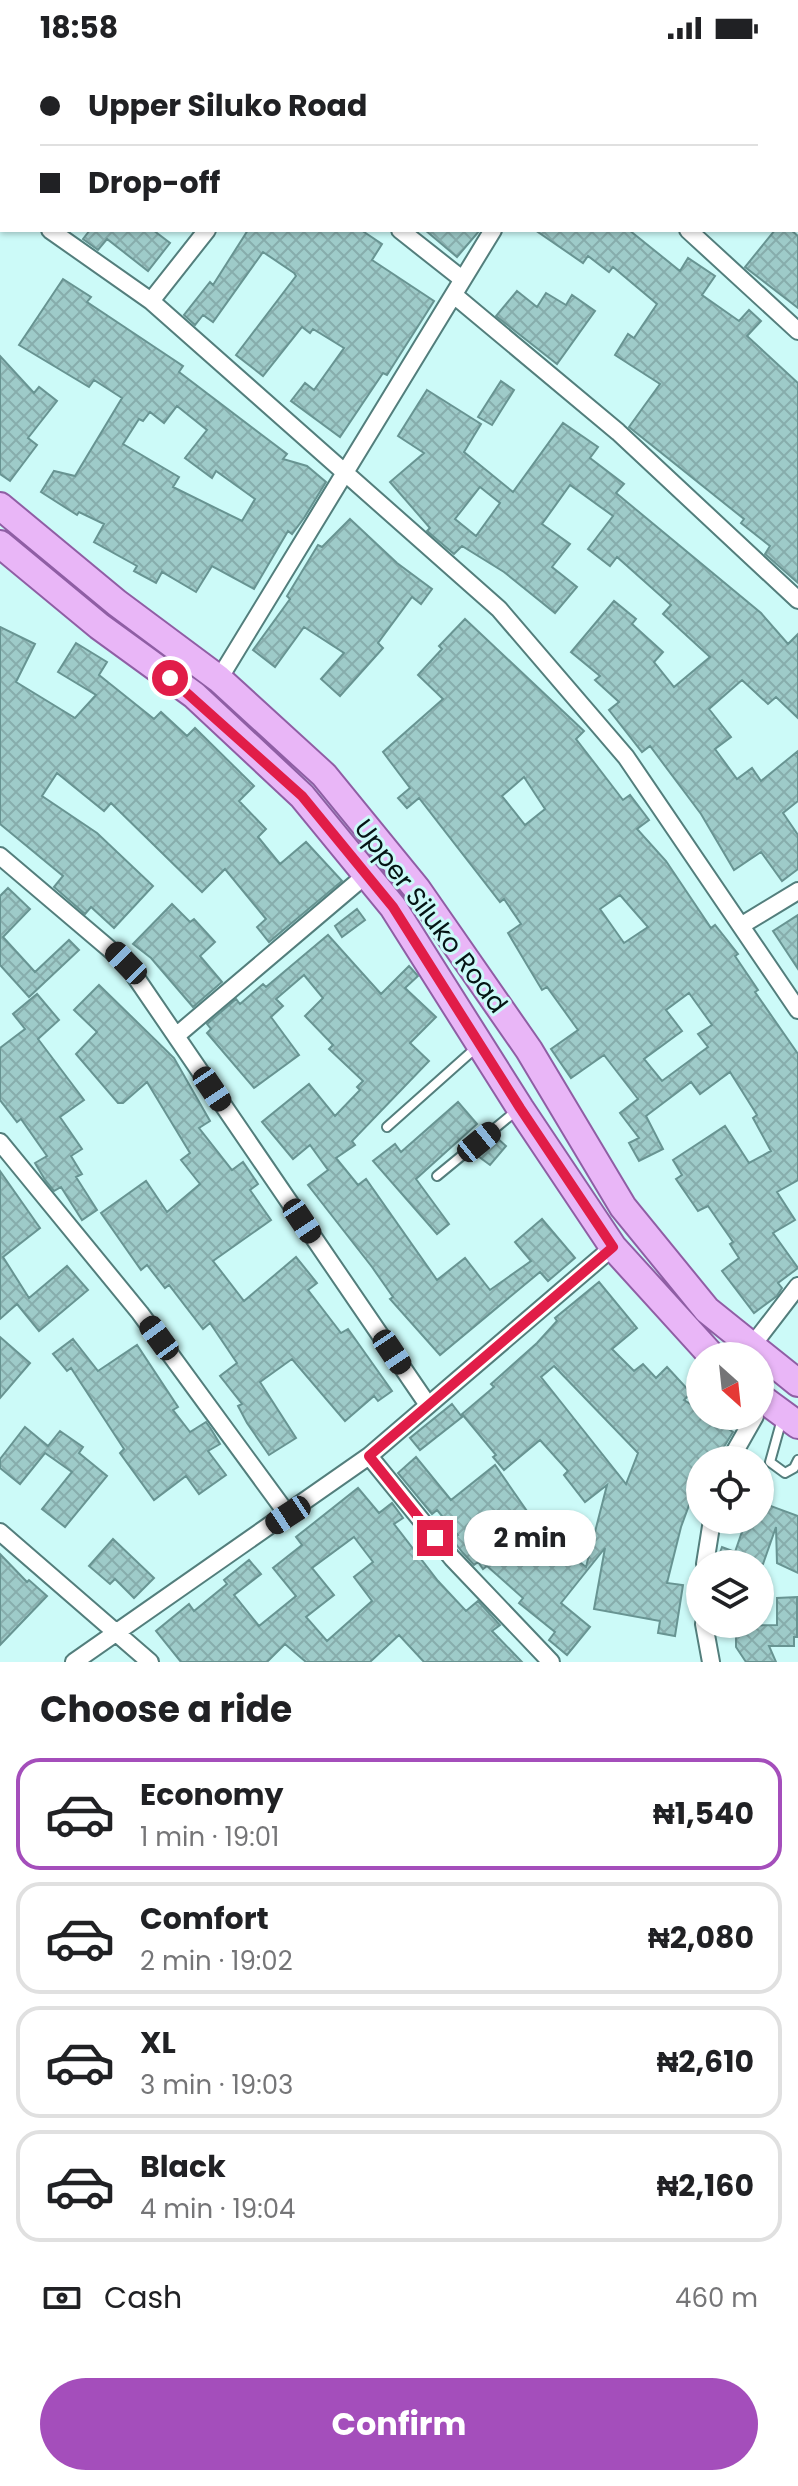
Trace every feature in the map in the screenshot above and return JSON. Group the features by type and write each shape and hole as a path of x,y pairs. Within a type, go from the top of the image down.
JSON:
{"main road":[{"name":"Upper Siluko Road","path":"0,506 117,603 219,679 324,775 417,889 529,1050 623,1207 707,1310 739,1342"},
{"name":"Upper Siluko Road","path":"0,544 99,626 194,695 302,796 393,907 482,1043 520,1108 613,1247 699,1342"},
{"name":"Upper Siluko Road","path":"774,1368 798,1383"}],"street":[{"path":"53,232 151,301 499,609 626,757 798,1010"},
{"path":"151,301 205,232"},
{"path":"403,232 462,279"},
{"path":"219,679 492,232"},
{"path":"690,232 798,331"},
{"path":"454,295 618,432 798,600"},
{"path":"0,856 108,944 126,963 428,1405"},
{"path":"176,1036 367,874"},
{"path":"742,925 798,891"},
{"path":"0,1142 140,1313 288,1515"},
{"path":"74,1662 369,1456 613,1247"},
{"path":"755,1342 798,1286"},
{"path":"741,1446 754,1430"},
{"path":"369,1456 452,1558 551,1662"},
{"path":"0,1532 150,1662"},
{"path":"707,1638 711,1662"}],"lane":[{"path":"387,1127 482,1043"},
{"path":"437,1176 520,1108"},
{"path":"770,1430 770,1462 785,1473 794,1468 798,1460"}],"building":[{"path":"88,232 156,232 170,243 148,271 107,239 98,250 83,239"},
{"path":"247,232 364,232 382,244 372,260 434,301 387,375 383,373 340,437 291,401 305,383 314,390 344,348 313,329 310,333 302,327 263,376 236,355 296,276 294,273 263,252 213,322 203,315 195,325 184,315 210,282 213,285"},
{"path":"427,232 478,232 457,257"},
{"path":"538,232 631,232 680,271 688,258 715,276 702,295 739,321 749,310 761,321 747,336 798,383 798,583 765,554 770,546 741,523 744,519 629,427 660,384 615,355 628,334 634,338 657,304 613,267 609,272 588,256 583,263"},
{"path":"773,232 793,232 798,236 798,308 745,267"},
{"path":"63,279 91,297 87,302 183,366 179,372 287,454 283,459 307,466 326,482 292,534 288,531 254,589 212,566 196,592 162,572 156,583 134,571 137,566 94,542 104,524 79,512 77,515 41,492 54,471 75,476 122,398 94,380 89,387 19,345","holes":["177,406 207,430 185,458 212,478 216,471 255,499 242,521 173,487 179,477 123,444 139,419 143,421 150,412 164,423"]},
{"path":"517,291 537,307 546,293 566,305 572,295 595,311 557,364 496,316"},
{"path":"0,356 34,393 39,387 57,401 28,438 37,445 10,481 0,474"},
{"path":"501,381 514,390 492,425 478,417"},
{"path":"427,390 481,424 464,452 513,492 563,423 598,447 590,458 624,484 616,493 761,613 788,644 798,634 798,718 776,697 768,704 742,680 709,709 731,737 715,749 737,779 752,768 761,781 798,751 798,801 783,813 798,835 798,869 782,881 761,852 734,870 701,814 650,746 642,752 609,710 619,702 595,680 600,676 571,652 614,601 636,619 632,624 663,652 654,662 674,687 710,657 663,614 671,605 617,557 610,566 588,549 613,516 570,485 542,524 570,544 552,567 577,587 555,613 504,572 462,546 454,554 427,531 430,528 390,482 424,453 398,436","holes":["480,487 500,503 476,536 455,519"]},
{"path":"350,519 397,563 432,589 421,604 412,597 378,643 383,648 340,696 321,679 344,653 304,627 275,667 253,650 290,599 287,596 318,545 322,547"},
{"path":"465,619 584,731 576,739 623,800 630,795 649,820 637,829 666,861 711,928 715,925 738,954 735,956 758,990 755,992 798,1054 798,1180 777,1192 795,1220 773,1233 798,1268 778,1283 782,1288 777,1296 754,1313 722,1271 739,1258 730,1244 733,1242 708,1206 698,1211 676,1179 682,1175 673,1160 725,1126 749,1163 771,1151 753,1118 757,1115 730,1072 700,1094 691,1082 646,1116 663,1149 639,1161 629,1143 639,1138 620,1113 638,1099 604,1055 571,1078 551,1049 578,1030 547,987 542,990 508,933 521,924 504,899 500,902 419,798 407,808 398,798 410,788 383,752 443,699 418,675 442,649 439,646","holes":["524,777 545,809 525,825 502,796","620,895 648,927 624,943 600,909","689,993 712,1025 698,1034 708,1047 662,1081 644,1059 682,1031 666,1010"]},
{"path":"0,627 35,644 16,682 75,718 96,695 58,672 76,643 107,662 99,675 154,719 161,712 187,736 195,728 254,786 239,801 266,829 258,837 280,864 306,842 342,881 269,942 257,927 266,919 225,869 202,892 111,803 104,811 57,773 42,796 97,833 153,886 114,928 91,907 85,914 54,887 63,876 0,824"},
{"path":"8,888 30,909 3,937 35,972 69,940 79,950 29,997 0,965 0,896"},
{"path":"172,904 190,922 194,919 215,942 200,956 222,982 193,1007 151,958 133,944"},
{"path":"357,909 365,920 342,937 335,926"},
{"path":"798,915 798,969 773,931"},
{"path":"328,935 381,994 409,966 418,976 405,988 436,1017 410,1043 429,1061 352,1141 355,1145 336,1158 358,1185 366,1179 437,1280 465,1258 490,1290 531,1261 515,1242 542,1219 575,1258 548,1281 540,1272 440,1355 390,1299 393,1297 372,1267 308,1185 328,1170 310,1145 293,1159 262,1122 309,1084 335,1116 360,1090 357,1087 363,1081 329,1049 333,1045 305,1016 323,998 304,975 276,999 283,1006 271,1017 299,1055 254,1088 207,1033 211,1029 207,1024 236,999 240,1004 263,984 266,987"},
{"path":"99,985 174,1058 210,1121 199,1128 232,1170 243,1162 258,1184 250,1190 271,1220 213,1261 244,1301 296,1257 317,1283 308,1290 341,1333 348,1329 392,1391 378,1401 374,1396 345,1421 292,1359 260,1382 296,1438 269,1455 238,1406 242,1404 220,1376 237,1363 210,1323 203,1329 169,1285 165,1288 147,1265 141,1270 101,1213 146,1181 167,1212 200,1184 181,1160 190,1153 147,1082 123,1103 118,1103 76,1054 97,1032 74,1010"},
{"path":"37,994 59,1020 38,1039 84,1100 60,1117 82,1149 71,1156 82,1174 76,1177 97,1210 82,1220 61,1187 54,1191 45,1180 35,1163 47,1156 21,1119 17,1122 0,1100 0,1048 25,1029 13,1014"},
{"path":"458,1102 477,1124 416,1179 449,1224 437,1234 373,1161 395,1144 401,1152"},
{"path":"496,1137 506,1146 490,1165 478,1156"},
{"path":"0,1171 40,1228 3,1257 29,1298 67,1266 88,1290 39,1331 17,1304 0,1319"},
{"path":"599,1282 637,1328 612,1349 634,1371 643,1364 656,1378 667,1367 686,1388 686,1430 733,1432 724,1446 686,1446 686,1513 667,1583 683,1585 675,1636 658,1633 660,1621 594,1609 605,1548 561,1603 590,1627 567,1655 549,1640 555,1632 519,1603 523,1598 487,1566 483,1569 478,1562 474,1565 452,1539 458,1535 437,1510 432,1514 398,1473 416,1457 451,1500 495,1465 536,1524 539,1521 563,1542 559,1546 586,1567 607,1485 585,1502 564,1475 568,1471 540,1440 504,1470 493,1457 496,1455 462,1414 494,1387 491,1384 557,1321 555,1318","holes":["554,1366 638,1453 626,1484 541,1377"]},
{"path":"0,1337 30,1363 0,1398"},
{"path":"73,1339 98,1371 137,1345 178,1407 173,1410 190,1432 206,1422 211,1429 220,1444 208,1451 226,1475 199,1494 186,1476 154,1500 120,1453 124,1449 71,1368 67,1371 53,1354"},
{"path":"452,1404 462,1417 420,1450 410,1438"},
{"path":"25,1427 48,1446 60,1431 83,1447 79,1453 107,1476 65,1527 42,1509 72,1472 45,1453 20,1484 0,1468 0,1459"},
{"path":"358,1488 379,1513 392,1503 403,1518 394,1524 438,1581 466,1611 478,1601 500,1625 492,1631 522,1662 424,1662 399,1635 370,1662 306,1662 285,1644 267,1662 181,1662 156,1631 189,1604 194,1611 227,1584 224,1580 249,1560 261,1574 234,1595 259,1626 296,1596 273,1568 302,1545 296,1537","holes":["354,1537 373,1562 354,1577 372,1601 327,1641 306,1617 334,1595 312,1568"]},
{"path":"774,1507 798,1516 798,1573 777,1563 776,1527 774,1533"},
{"path":"741,1534 774,1534 768,1550 736,1550"},
{"path":"113,1539 154,1578 134,1598 115,1579 110,1584 89,1566"},
{"path":"0,1554 27,1582 29,1580 47,1596 0,1645"},
{"path":"797,1597 797,1637 794,1637 794,1646 769,1646 776,1662 746,1662 736,1647 736,1638 774,1638 777,1598"}],"route":[{"path":"170,678 194,695 302,796 393,907 482,1043 520,1108 613,1247 369,1456 435,1538"}]}
